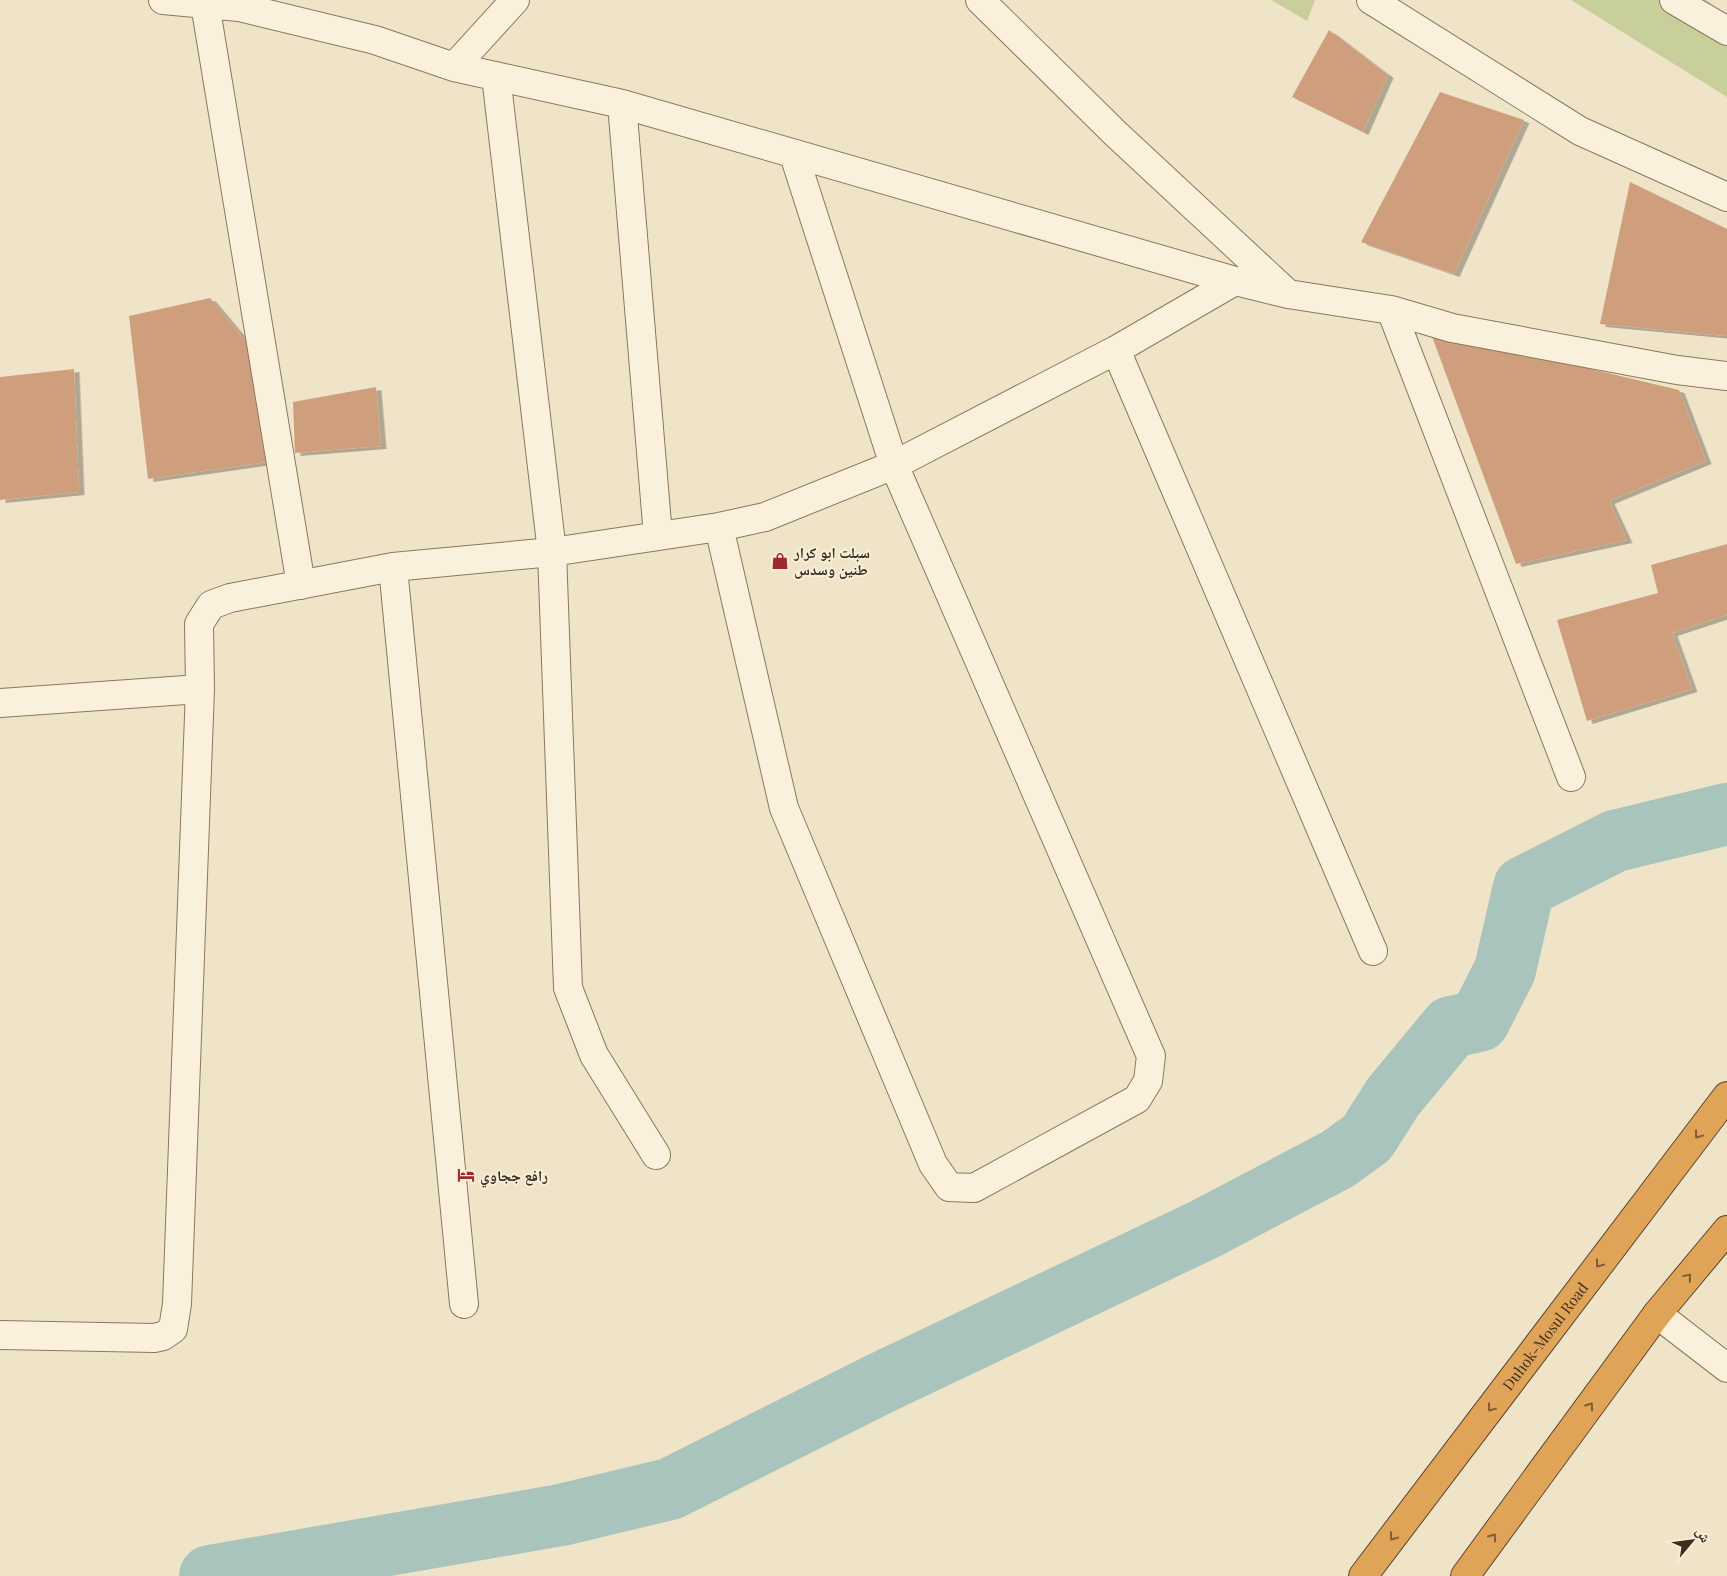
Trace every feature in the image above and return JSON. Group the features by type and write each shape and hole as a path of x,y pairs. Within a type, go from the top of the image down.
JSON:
{"highway":[{"name":"Duhok-Mosul Road","path":"1363,1576 1727,1096"},
{"path":"1464,1576 1657,1314 1727,1230"}],"street":[{"path":"163,0 207,2 239,7 375,40 454,67 622,104 1235,281 1288,294 1391,310 1452,328 1677,370 1727,376"},
{"path":"454,67 515,0"},
{"path":"980,0 1116,134 1288,294"},
{"path":"1372,0 1580,132 1727,197"},
{"path":"1674,0 1727,31"},
{"path":"207,2 301,585"},
{"path":"496,76 552,552 568,988 594,1054 656,1155"},
{"path":"622,104 658,536"},
{"path":"719,527 784,808 933,1164 949,1187 974,1188 1138,1099 1148,1081 1151,1056 894,465 794,155"},
{"path":"0,1335 154,1338 163,1336 173,1329 177,1304 200,689 199,624 211,605 230,598 393,567 552,552 719,527 765,517 894,465 1116,350 1235,281"},
{"path":"1391,310 1571,777"},
{"path":"1116,350 1373,951"},
{"path":"393,567 464,1304"},
{"path":"0,703 200,689"},
{"path":"1657,1314 1727,1368"}],"green space":[{"path":"1271,0 1315,0 1307,21"},
{"path":"1571,0 1706,0 1727,16 1727,97"}],"building":[{"path":"1329,30 1388,75 1363,132 1292,97"},
{"path":"1440,92 1524,120 1454,274 1361,242"},
{"path":"1630,182 1727,229 1727,336 1600,324"},
{"path":"210,298 246,341 266,462 148,479 129,316"},
{"path":"1430,331 1679,390 1706,461 1609,501 1627,540 1516,564"},
{"path":"74,369 79,492 0,500 0,377"},
{"path":"376,387 381,446 295,453 293,402"},
{"path":"1727,544 1727,615 1672,633 1692,689 1587,721 1557,620 1658,593 1651,565"}],"waterway":[{"path":"210,1576 561,1515 670,1489 881,1383 1205,1229 1338,1159 1367,1138 1393,1097 1451,1027 1479,1021 1505,970 1524,887 1615,841 1727,814"}],"place":[{"name":"سبلت ابو كرار طنين وسدس","path":"780,561"},
{"name":"رافع ججاوي","path":"466,1175"}]}
